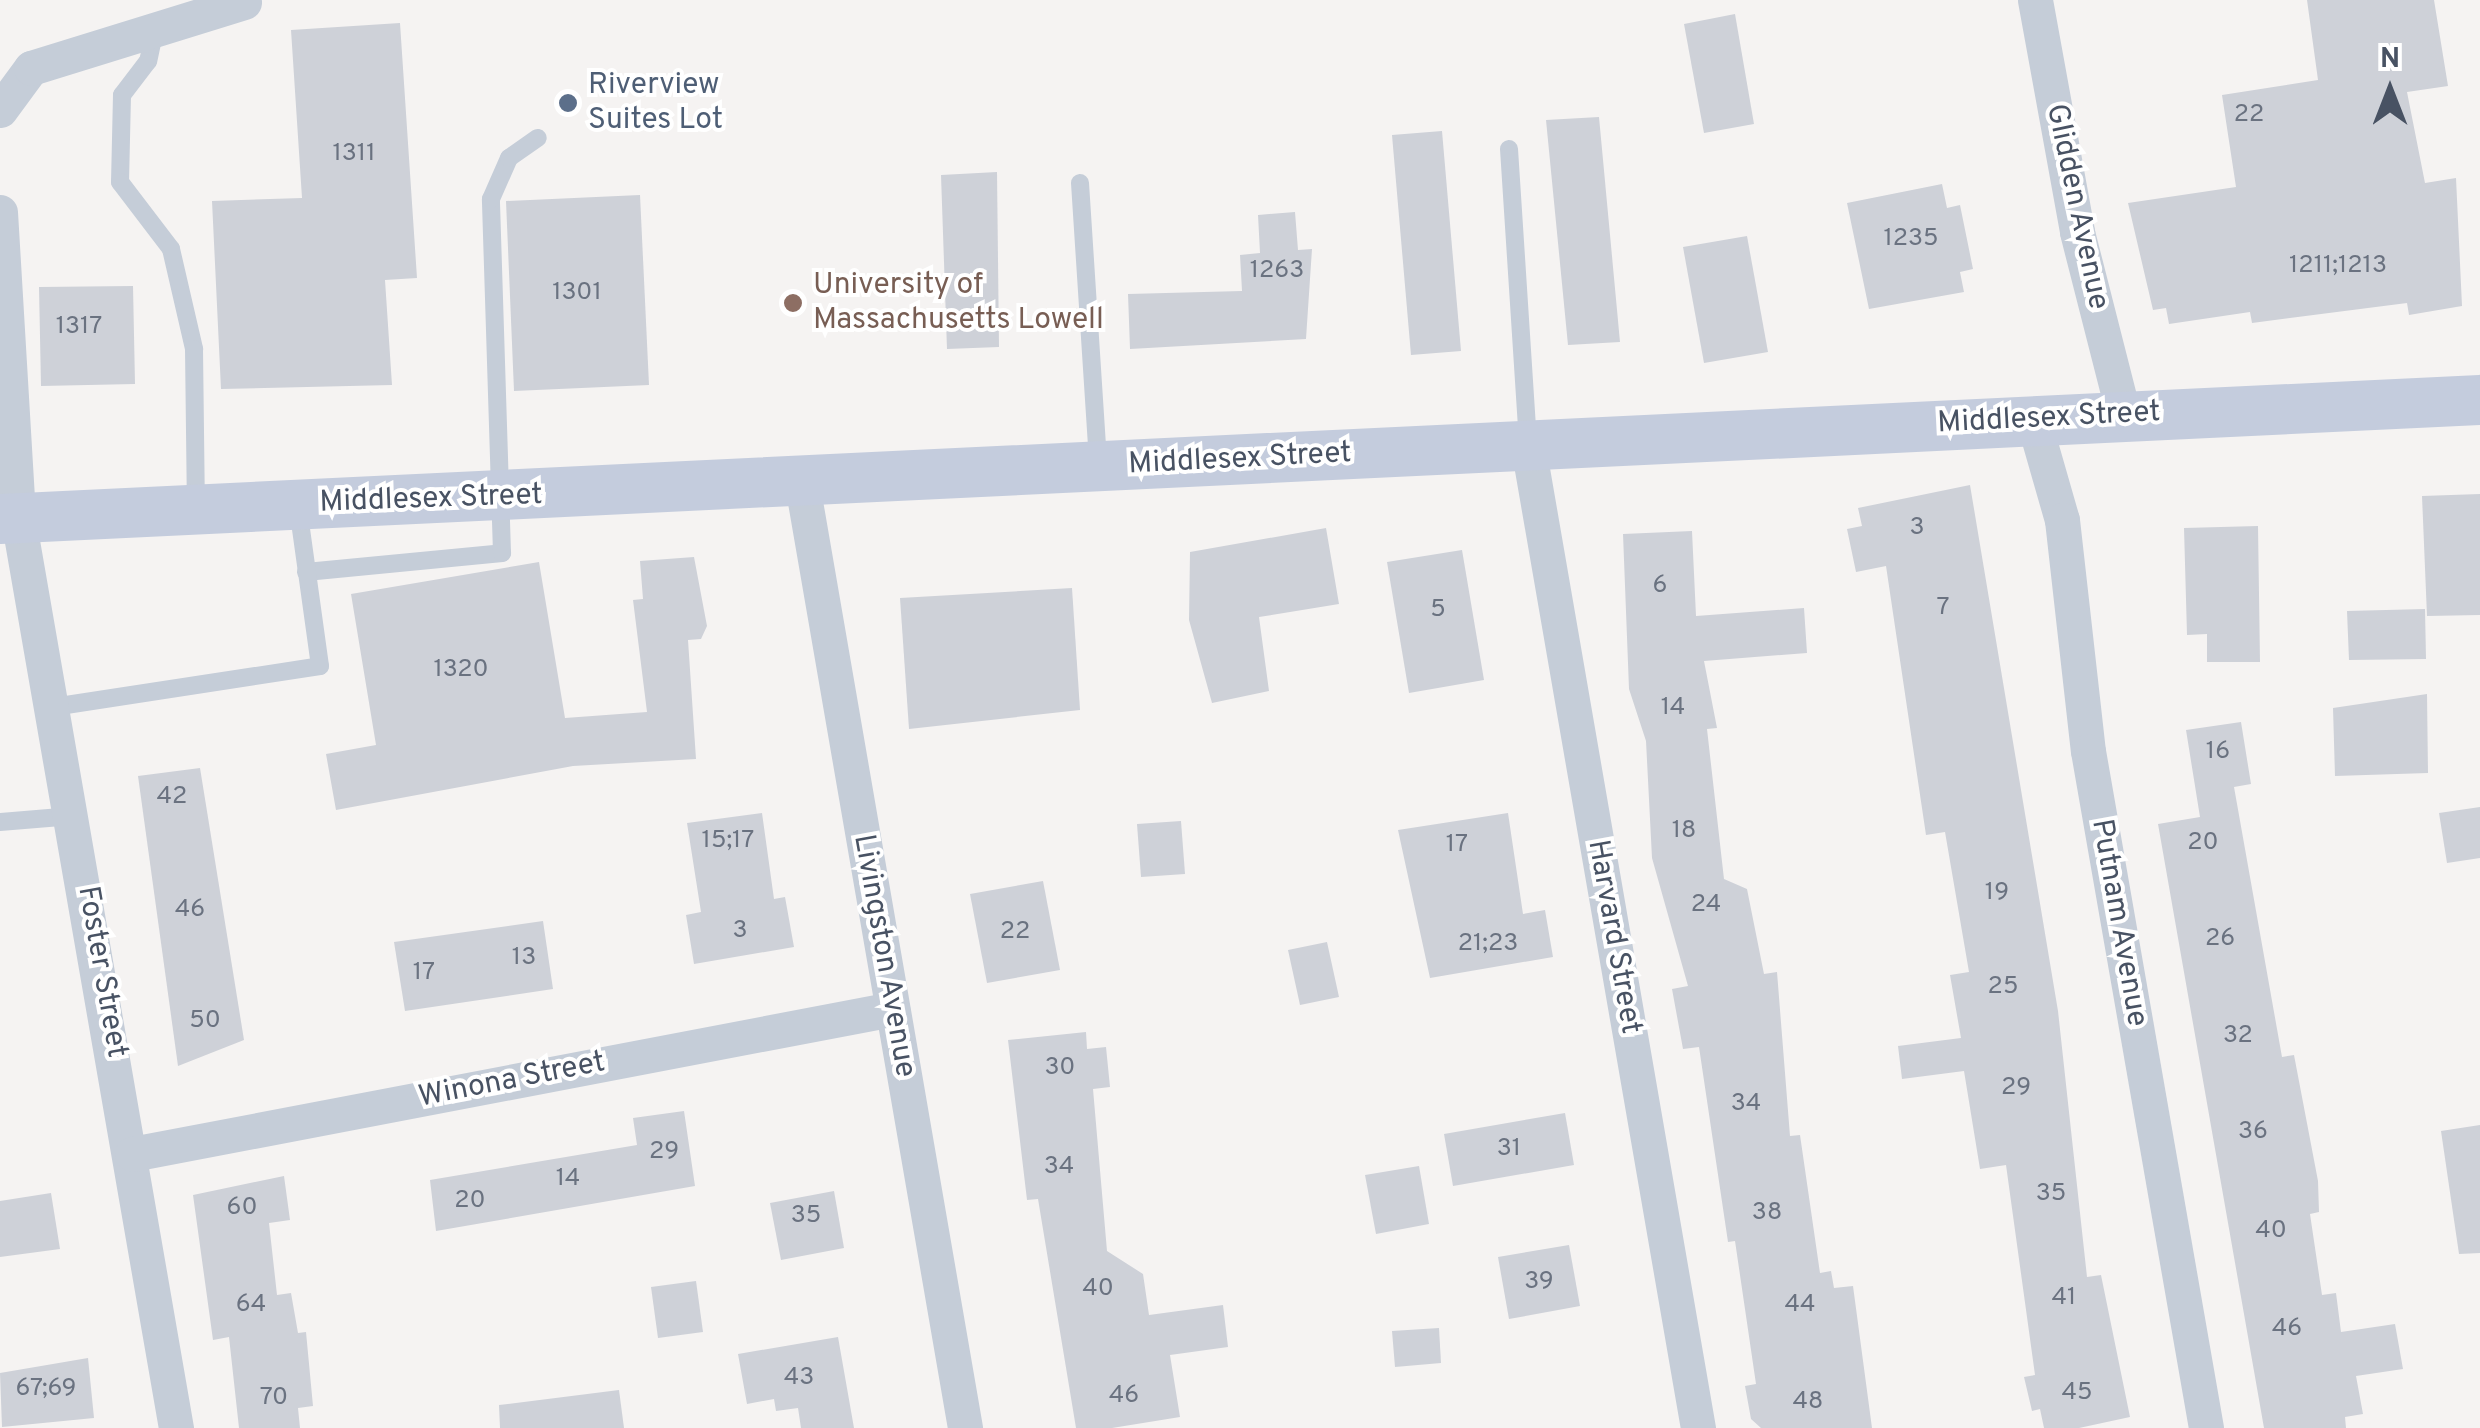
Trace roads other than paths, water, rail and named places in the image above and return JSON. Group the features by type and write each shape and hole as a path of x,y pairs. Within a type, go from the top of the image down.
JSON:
{"main road":[{"name":"Middlesex Street","path":"9,518 802,484 2123,413 2480,400"}],"street":[{"name":"Glidden Avenue","path":"2036,0 2078,232 2123,413"},
{"path":"0,110 31,68 226,4"},
{"name":"Foster Street","path":"0,212 9,518 53,707 176,1428"},
{"name":"Putnam Avenue","path":"2032,419 2062,520 2088,751 2206,1428"},
{"name":"Harvard Street","path":"1528,446 1698,1428"},
{"name":"Livingston Avenue","path":"802,484 965,1428"},
{"name":"Winona Street","path":"132,1154 892,1009"}],"lane":[{"path":"155,28 148,62 122,96 120,182 171,249 194,349 196,510"},
{"path":"306,572 502,553 491,199 509,158 538,138"},
{"path":"1508,150 1528,446"},
{"path":"1080,183 1098,468"},
{"path":"53,707 320,666 298,506"},
{"path":"0,822 72,816"}],"place":[{"name":"Riverview Suites Lot","path":"568,103"},
{"name":"University of Massachusetts Lowell","path":"793,303"}]}
